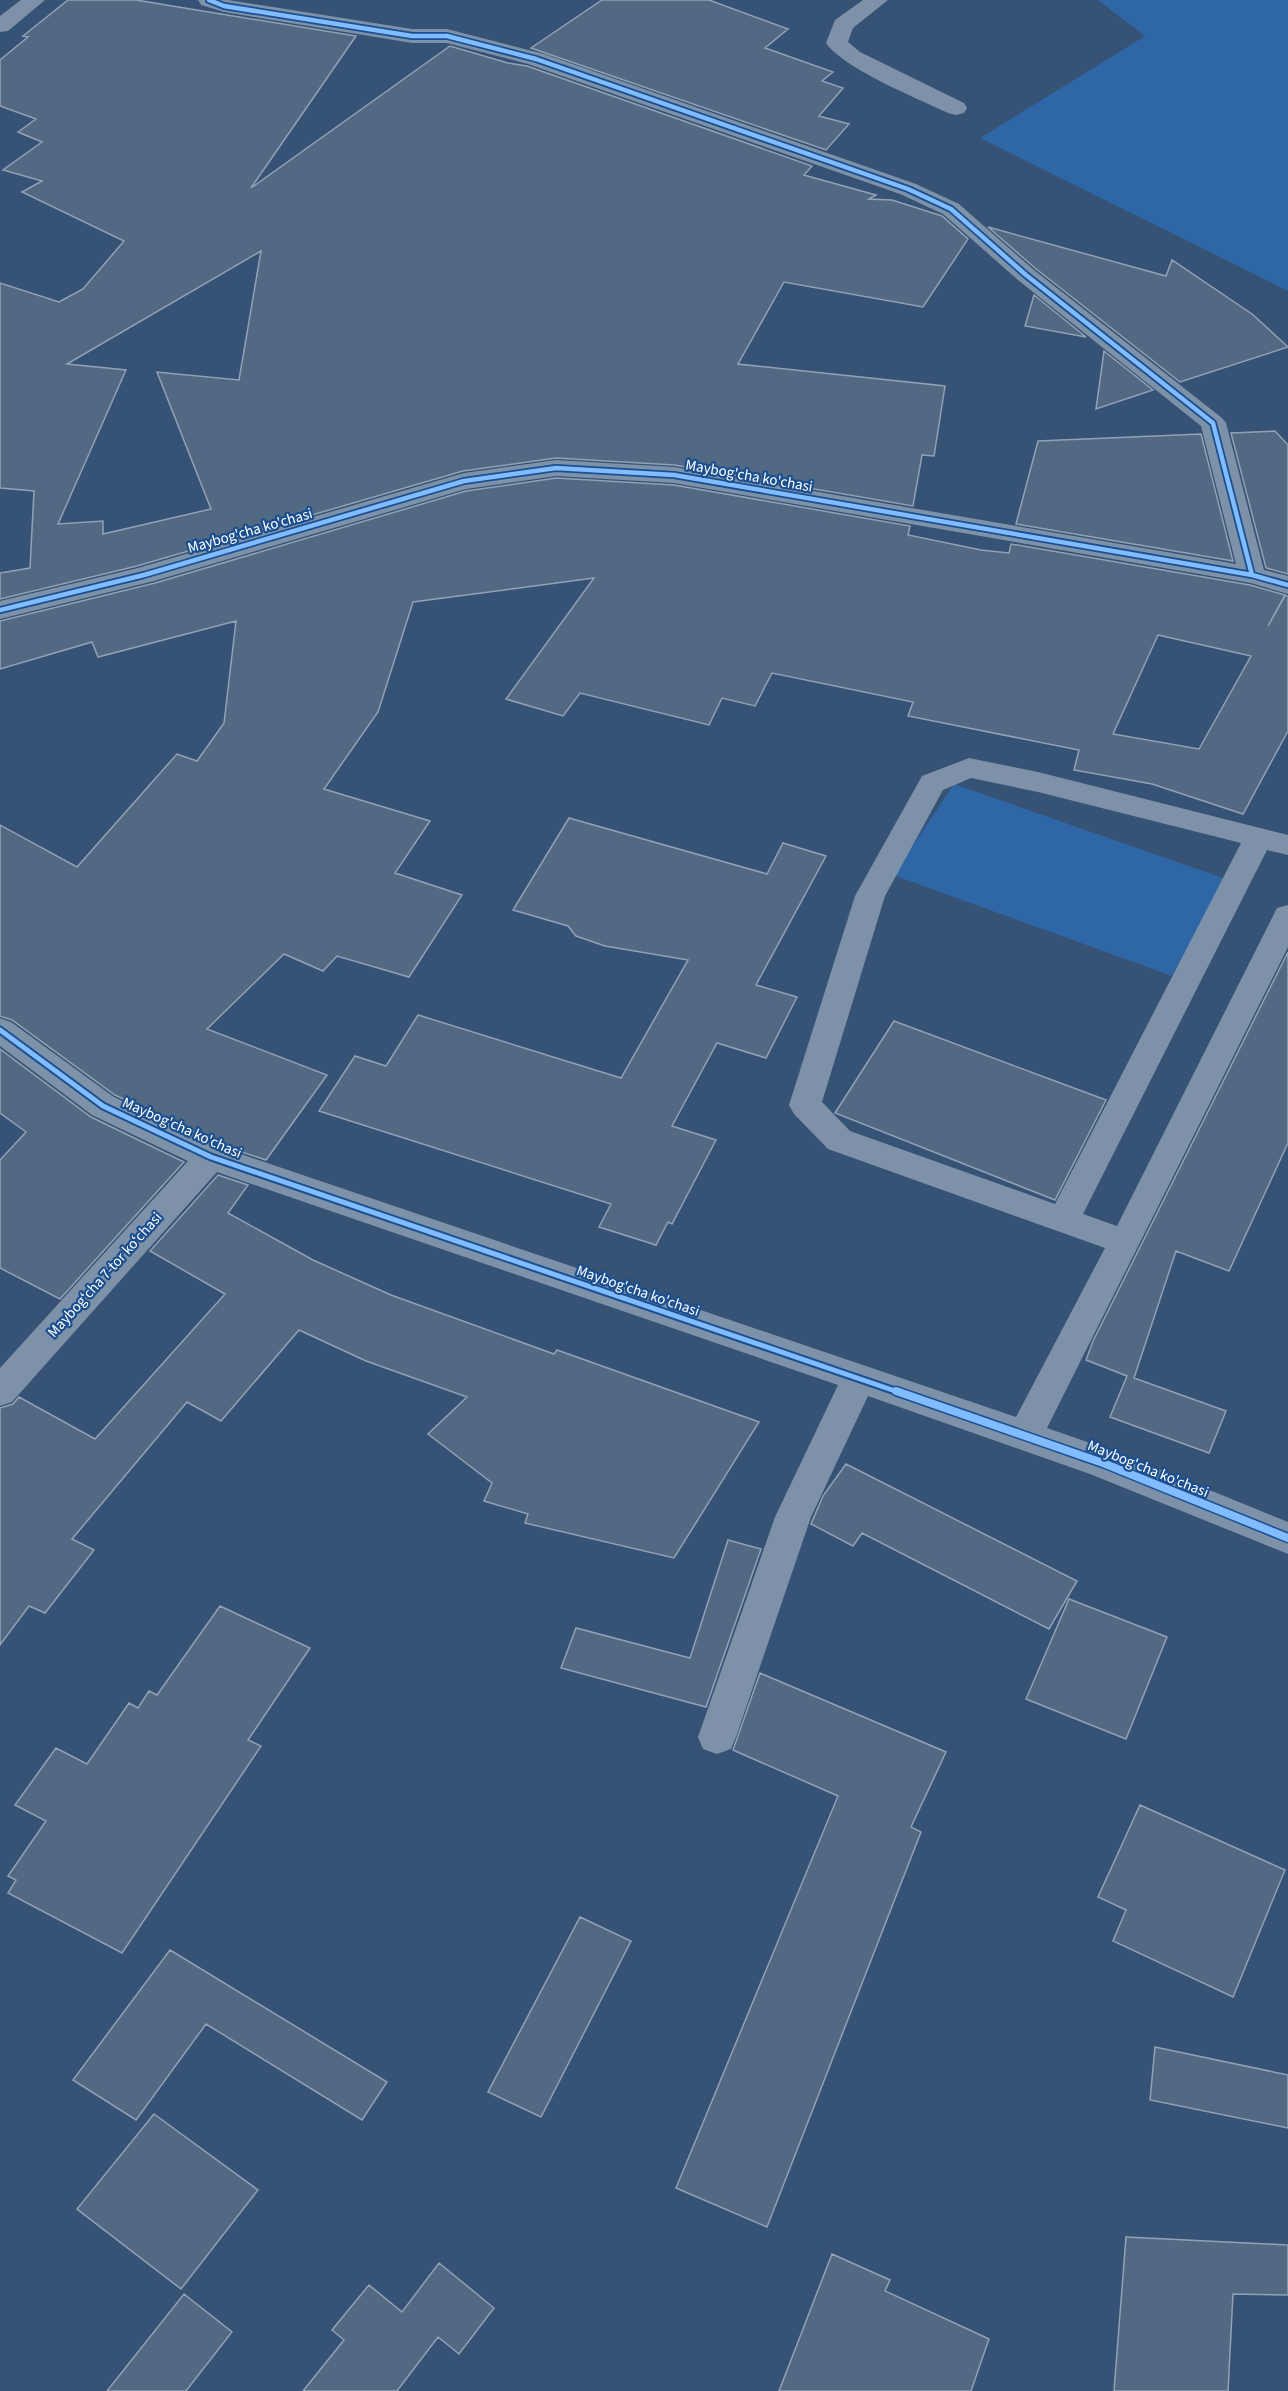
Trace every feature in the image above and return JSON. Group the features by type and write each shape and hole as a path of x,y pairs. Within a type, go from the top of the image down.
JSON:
{"street":[{"path":"0,26 34,0"},
{"path":"209,0 224,6 412,36 447,36 536,59 908,189 951,210 1026,276 1213,423 1252,575"},
{"path":"877,0 843,25 837,43 852,57 956,108"},
{"name":"Maybog'cha ko'chasi","path":"0,610 144,575 464,481 556,468 674,475 1252,575 1288,585"},
{"path":"1125,1242 839,1140 805,1105 870,896 932,783 969,768 1038,782 1288,844"},
{"path":"1064,1220 1258,838"},
{"path":"1025,1435 1125,1242 1288,916"},
{"name":"Maybog'cha ko'chasi","path":"0,1030 103,1106 210,1158 1025,1435 1103,1463 1288,1538"},
{"name":"Maybogʻcha 7-tor koʻchasi","path":"0,1392 210,1158"},
{"path":"717,1737 793,1517 859,1378"}],"shaded area":[{"path":"1098,0 1288,0 1288,291 980,138 1145,36"},
{"path":"954,784 1226,879 1172,976 893,875"}],"building":[{"path":"68,0 136,0 356,36 251,188 450,46 508,63 527,66 812,166 804,175 876,195 869,199 892,200 942,216 968,239 923,307 784,282 738,364 945,386 934,456 922,455 913,506 674,465 556,458 463,471 137,566 0,599 0,573 30,568 34,491 0,488 0,283 59,302 83,289 124,241 22,192 42,181 3,170 42,142 18,132 36,119 0,106 0,60 28,37 23,36","holes":["261,251 239,380 157,372 211,509 103,534 103,521 58,524 126,370 67,364"]},
{"path":"602,0 709,0 788,29 765,48 833,72 822,81 843,88 819,116 849,124 826,150 531,48"},
{"path":"988,227 1166,276 1172,260 1252,314 1288,347 1180,382 1035,268"},
{"path":"1034,295 1086,337 1025,326"},
{"path":"1104,351 1153,390 1096,409"},
{"path":"1275,431 1288,445 1288,574 1266,568 1231,433"},
{"path":"1201,434 1233,561 1016,524 1038,441"},
{"path":"556,478 674,485 910,526 908,535 981,550 1009,553 1011,544 1250,585 1285,595 1268,626 1285,596 1288,596 1288,731 1243,814 1152,784 1074,770 1079,750 908,716 913,702 772,673 755,706 722,698 709,725 580,693 563,716 506,699 594,578 413,602 378,712 324,789 430,821 395,873 462,895 409,977 337,956 323,971 284,954 207,1029 327,1075 266,1160 224,1146 115,1095 12,1020 0,1016 0,825 77,867 177,754 197,761 224,723 236,621 98,657 92,642 0,669 0,621 155,583 466,491","holes":["1158,635 1251,656 1199,749 1113,734"]},
{"path":"569,818 767,874 783,843 826,856 756,985 797,997 766,1058 717,1043 672,1126 716,1140 672,1224 668,1222 656,1245 599,1227 611,1204 319,1111 355,1056 386,1066 418,1015 621,1078 688,960 605,946 576,936 568,926 513,910"},
{"path":"1288,952 1288,1143 1229,1271 1176,1251 1134,1378 1226,1411 1209,1453 1110,1417 1127,1376 1086,1360 1093,1341"},
{"path":"894,1021 1106,1100 1055,1200 835,1113"},
{"path":"0,1049 91,1117 184,1162 60,1299 0,1268 0,1160 26,1132 0,1113"},
{"path":"218,1175 248,1185 228,1213 313,1260 391,1295 554,1354 557,1350 759,1422 674,1558 525,1523 528,1514 484,1501 492,1483 428,1434 467,1397 366,1361 299,1330 221,1421 187,1402 72,1539 94,1550 45,1613 29,1606 0,1645 0,1408 13,1404 19,1397 95,1439 225,1294 150,1251"},
{"path":"846,1464 1077,1581 1049,1629 862,1533 853,1546 811,1524 823,1496"},
{"path":"728,1540 761,1549 706,1707 561,1668 576,1628 690,1658"},
{"path":"1069,1599 1167,1637 1126,1739 1026,1699"},
{"path":"220,1606 310,1648 248,1740 261,1746 122,1953 8,1893 16,1880 8,1876 46,1821 15,1805 56,1748 87,1764 129,1703 138,1708 149,1691 157,1695"},
{"path":"760,1673 946,1752 911,1827 921,1832 767,2227 676,2188 838,1796 733,1750"},
{"path":"1140,1805 1285,1870 1233,1997 1113,1941 1126,1910 1098,1897"},
{"path":"580,1917 631,1941 541,2117 488,2092"},
{"path":"170,1950 387,2082 362,2120 206,2024 136,2120 73,2080"},
{"path":"1155,2047 1288,2075 1288,2128 1150,2100"},
{"path":"154,2114 258,2190 181,2289 77,2209"},
{"path":"1126,2237 1288,2245 1288,2295 1233,2294 1228,2391 1114,2391"},
{"path":"832,2254 890,2280 885,2291 989,2339 971,2391 779,2391"},
{"path":"439,2263 494,2308 459,2354 438,2337 397,2391 303,2391 344,2340 332,2330 369,2285 402,2312"},
{"path":"184,2294 232,2332 186,2391 107,2391"}],"cycle path":[{"path":"209,0 224,6 412,36 447,36 536,59 908,189 951,209 1026,275 1213,423 1252,575"},
{"path":"0,610 144,575 464,481 556,468 674,475 1252,575 1288,585"},
{"path":"0,1030 103,1106 211,1157 1025,1435 1103,1463 1288,1538"}]}
